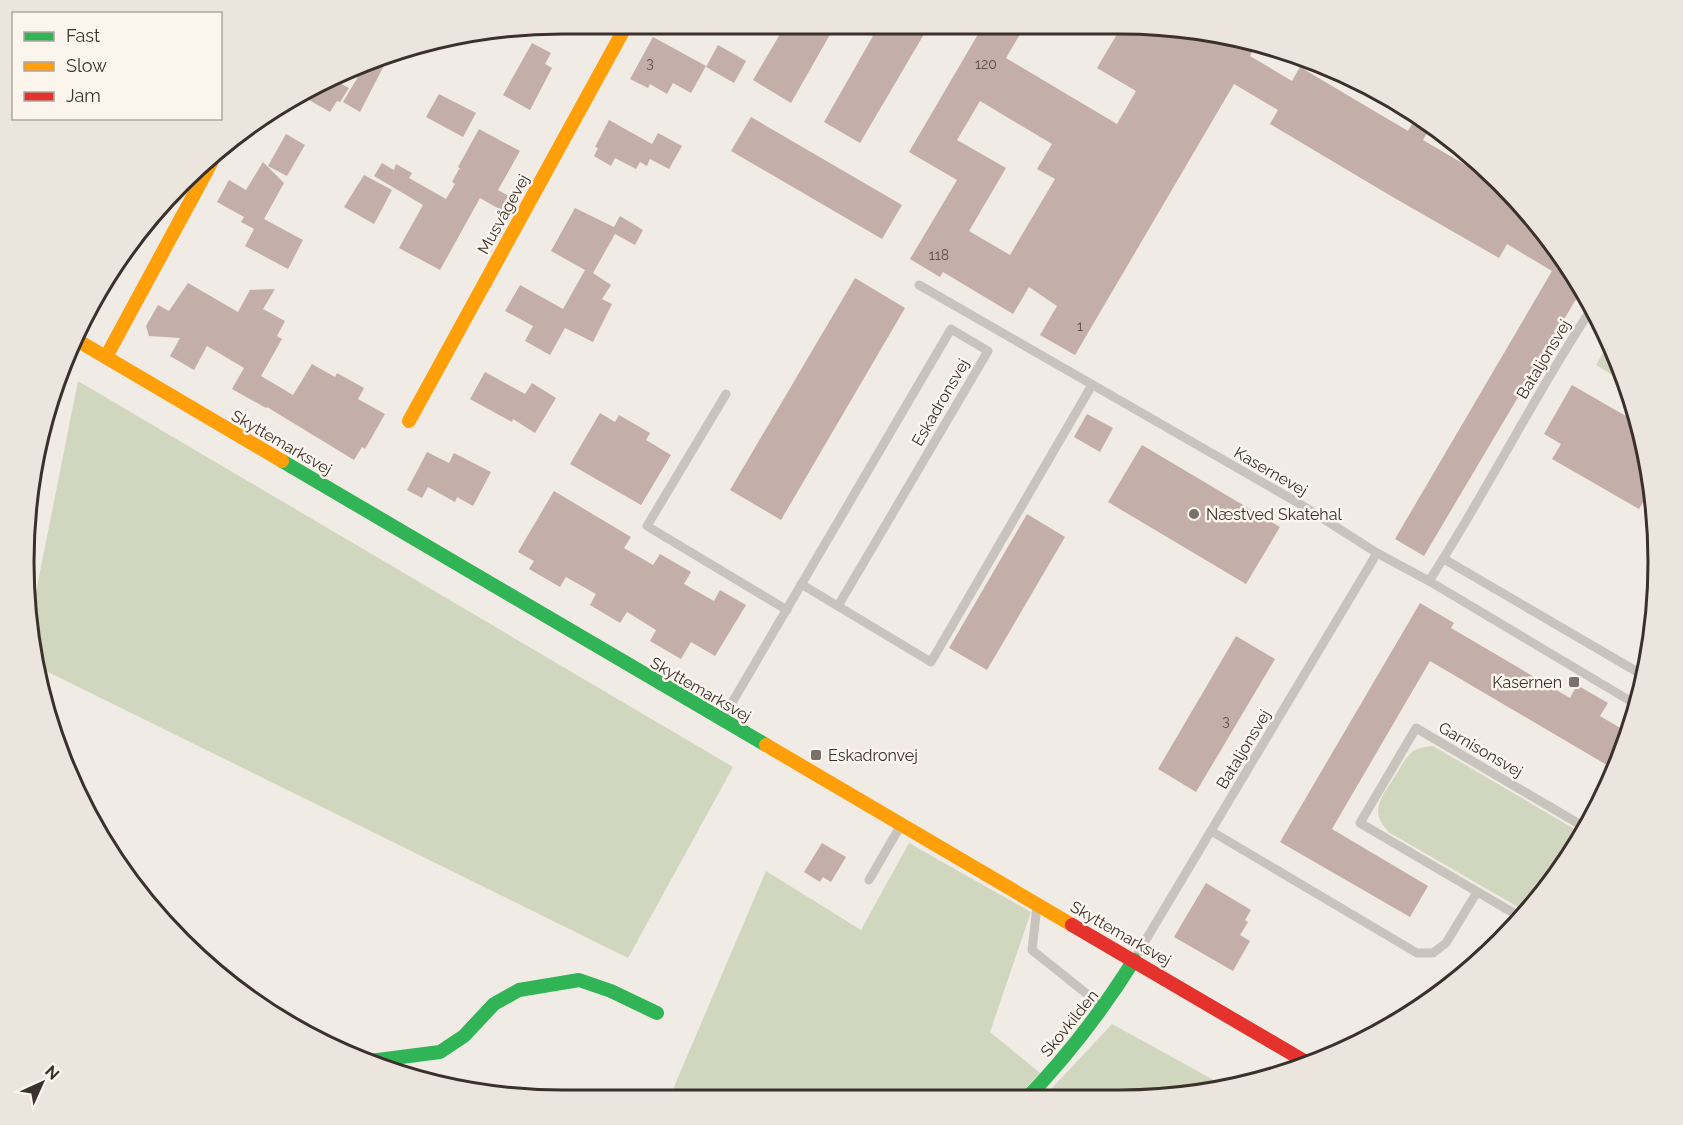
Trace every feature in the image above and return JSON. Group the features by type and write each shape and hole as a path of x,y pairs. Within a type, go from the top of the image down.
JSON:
{"street":[{"name":"Musvågevej","path":"409,421 622,34"},
{"path":"106,357 205,174"},
{"name":"Skyttemarksvej","path":"83,343 1300,1058"},
{"name":"Skovkilden","path":"1035,1090 1104,1007 1134,960"},
{"path":"385,1059 440,1052 464,1036 494,1004 519,990 529,988 579,980 611,991 657,1013"}],"lane":[{"name":"Kasernevej","path":"919,285 1300,504 1377,553 1429,581 1630,701"},
{"name":"Bataljonsvej","path":"1429,581 1500,464 1560,356 1587,316"},
{"name":"Eskadronsvej","path":"722,720 951,329 988,351 838,606"},
{"path":"801,585 931,662 1092,385"},
{"path":"726,394 647,526 787,610"},
{"name":"Bataljonsvej","path":"1134,960 1377,553"},
{"path":"1443,559 1637,672"},
{"name":"Garnisonsvej","path":"1515,914 1360,823 1416,728 1579,824"},
{"path":"869,880 902,825"},
{"path":"1211,831 1417,952 1433,953 1446,943 1477,892"},
{"path":"1037,904 1032,950 1104,1007"}],"green space":[{"path":"1604,351 1614,376 1596,365"},
{"path":"78,381 733,767 628,958 46,671 36,593"},
{"path":"1433,746 1576,830 1560,856 1520,908 1390,833 1383,825 1379,818 1379,804 1405,761 1413,751"},
{"path":"909,843 1031,912 990,1032 1040,1073 1024,1090 673,1090 766,871 861,930"},
{"path":"1112,1024 1216,1081 1155,1089 1050,1090"}],"building":[{"path":"780,34 830,34 791,103 753,80"},
{"path":"870,34 924,34 860,143 824,122 873,36"},
{"path":"978,34 1020,34 1006,58 1117,124 1136,91 1097,68 1117,34 1189,39 1224,45 1249,50 1252,52 1250,56 1292,81 1300,67 1408,131 1412,124 1427,133 1423,140 1472,169 1517,214 1560,269 1577,297 1424,556 1395,539 1552,271 1507,244 1499,258 1391,196 1270,124 1278,110 1234,84 1075,355 1040,335 1057,306 1029,287 1013,314 943,272 940,277 910,259 957,180 909,152","holes":["980,101 1052,144 1037,169 1055,179 1010,255 969,231 1006,168 957,140"]},
{"path":"653,37 706,66 691,93 673,83 667,94 650,84 648,88 630,79"},
{"path":"532,43 551,53 545,64 552,68 530,110 503,95"},
{"path":"718,45 746,61 734,83 706,67"},
{"path":"384,66 360,112 343,102 359,76"},
{"path":"341,84 349,88 340,102 337,101 330,112 308,100"},
{"path":"439,94 476,113 463,137 426,117"},
{"path":"751,117 902,205 882,239 731,151"},
{"path":"609,120 652,144 658,133 682,146 669,169 650,159 647,166 640,162 636,169 615,158 611,166 594,156 598,148 595,147"},
{"path":"479,129 520,151 498,190 509,196 501,210 480,198 440,270 399,248 423,205 374,176 382,163 394,170 396,164 412,173 409,178 446,199 455,184 452,182 459,169 462,170 458,167"},
{"path":"286,134 305,145 287,176 268,166"},
{"path":"263,162 284,183 264,219 303,240 288,269 245,246 254,229 241,222 244,217 217,202 229,180 246,190"},
{"path":"364,175 392,190 374,224 344,207"},
{"path":"575,208 614,227 620,216 643,230 635,245 615,234 593,273 611,285 602,299 612,304 593,342 565,328 550,355 525,341 533,326 505,311 520,285 563,309 585,270 551,251"},
{"path":"855,278 905,308 781,520 730,490"},
{"path":"188,283 238,312 250,290 275,289 263,309 285,321 277,336 282,339 261,376 293,395 312,364 335,377 337,373 364,388 358,399 385,414 365,449 362,447 354,460 267,407 232,389 244,368 207,346 194,370 170,356 180,338 149,336 146,326 158,305 169,311"},
{"path":"485,372 525,394 532,383 556,398 535,433 513,419 512,422 470,399"},
{"path":"1572,385 1628,417 1644,494 1645,500 1639,509 1552,459 1561,444 1544,434"},
{"path":"600,413 615,422 619,415 650,433 646,440 671,455 641,505 570,464"},
{"path":"1087,414 1113,428 1100,452 1074,437"},
{"name":"Næstved Skatehal","path":"1142,445 1280,527 1246,584 1108,502"},
{"path":"427,452 449,463 454,453 491,472 473,506 457,497 455,502 428,487 422,498 407,490"},
{"path":"554,491 631,537 624,548 653,565 660,554 691,572 684,584 714,601 720,590 746,605 715,656 691,642 681,659 650,641 656,630 627,612 620,623 590,605 596,594 566,577 560,587 529,569 534,561 518,552"},
{"path":"1027,514 1065,537 987,670 949,648"},
{"path":"1420,603 1454,623 1451,628 1570,698 1577,685 1608,703 1600,716 1621,728 1608,766 1430,661 1332,829 1428,886 1410,917 1280,842"},
{"path":"1236,636 1275,659 1196,792 1158,769"},
{"path":"822,843 846,857 831,882 823,877 820,882 804,872"},
{"path":"1206,883 1251,910 1245,920 1248,922 1240,935 1250,941 1233,971 1174,937"}],"traffic: fast":[{"path":"282,461 766,745"},
{"path":"1034,1090 1083,1034 1134,960"},
{"path":"385,1059 440,1052 464,1036 494,1004 519,990 579,980 611,991 657,1013"}],"traffic: slow":[{"path":"409,421 622,34"},
{"path":"106,357 205,174"},
{"path":"82,343 282,461"},
{"path":"766,745 1072,925"}],"traffic: jam":[{"path":"1072,925 1300,1058"}],"place":[{"name":"Næstved Skatehal","path":"1194,514"},
{"name":"Kasernen","path":"1574,682"},
{"name":"Eskadronvej","path":"816,755"}]}
